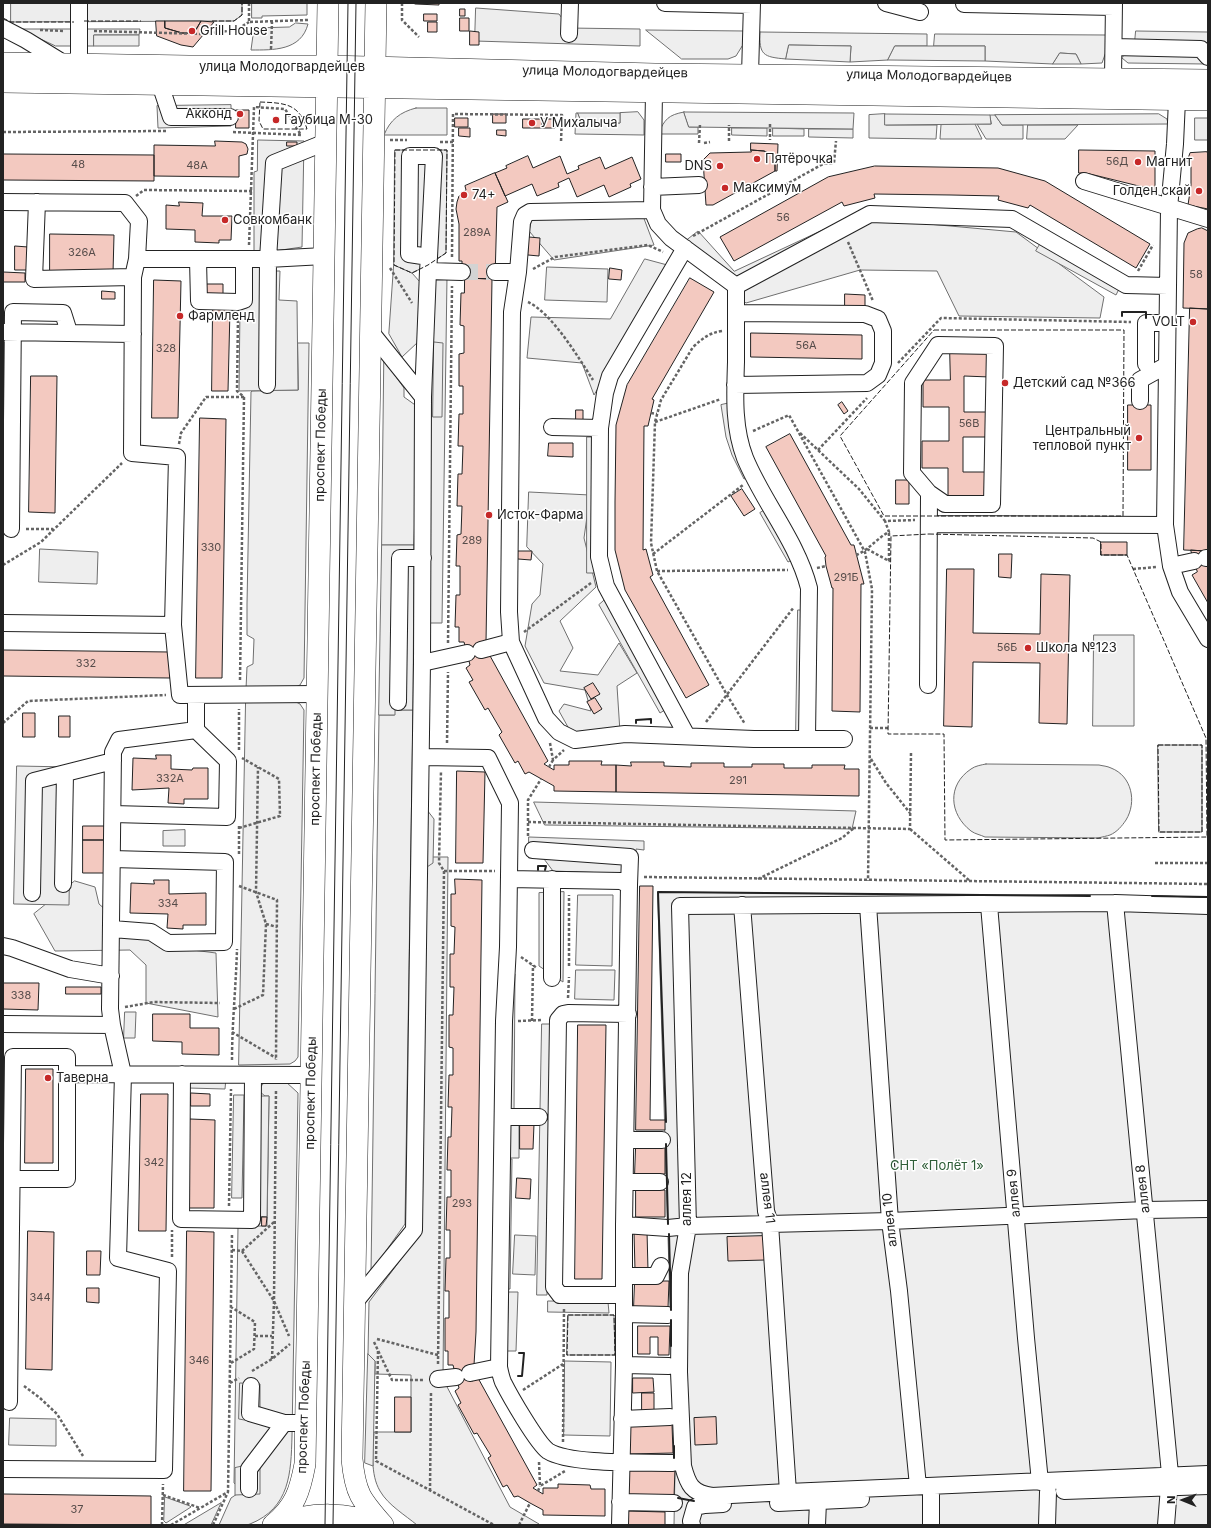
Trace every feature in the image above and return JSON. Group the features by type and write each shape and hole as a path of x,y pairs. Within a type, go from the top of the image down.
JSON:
{"main road":[{"name":"проспект Победы","path":"273,1525 282,1517 296,1498 305,1464 328,3"},
{"path":"376,3 356,1300 352,1459 353,1476 357,1492 381,1525"},
{"name":"улица Молодогвардейцев","path":"3,63 271,67 326,66 375,78 654,92 1208,100"},
{"name":"улица Молодогвардейцев","path":"3,82 327,87 375,78 750,75 1208,80"},
{"path":"278,1525 296,1519 325,1514 350,1516 381,1525"}],"street":[{"path":"3,28 72,64 79,31 79,3"},
{"path":"569,34 570,3"},
{"path":"665,3 752,4 750,75"},
{"path":"886,3 920,12"},
{"path":"964,3 1114,5 1113,78"},
{"path":"1114,47 1201,48 1208,57"},
{"path":"160,84 171,117 230,117"},
{"path":"654,92 652,210 658,224 680,250 736,286"},
{"path":"1177,100 1175,144 1169,208 1165,525 1171,566 1180,592 1208,639"},
{"path":"267,385 268,259 274,163 326,142"},
{"path":"356,1300 414,1230 421,757 423,398 428,264 434,156 410,156 409,254 428,264 462,272"},
{"path":"1084,181 1208,219"},
{"path":"652,186 699,185"},
{"path":"3,202 125,203 139,221 137,259 134,277 132,453 178,457 173,625 180,695 318,694"},
{"path":"37,202 34,279 134,277"},
{"path":"652,210 530,212 525,215 522,222 518,272 512,312 509,612 511,642 546,718 559,732 575,740 625,734 844,739"},
{"path":"736,286 870,214 1012,219 1126,285 1168,286"},
{"path":"680,250 610,376 605,392 600,428 599,557 606,586 691,736"},
{"path":"137,259 268,259 324,256"},
{"path":"198,260 199,301 238,302 244,300 247,259"},
{"path":"495,272 518,272"},
{"path":"736,286 735,390 736,418 739,437 745,456 754,476 805,570 809,588 807,738"},
{"path":"735,390 867,384 878,375 883,363 883,331 878,319 865,314 736,313"},
{"path":"1146,364 1146,322 1168,323"},
{"path":"370,331 423,398"},
{"path":"11,529 8,332 133,334"},
{"path":"928,685 929,492 912,474 913,383 938,346 995,346 992,504 945,504 929,492"},
{"path":"1140,401 1140,380 1167,365"},
{"path":"552,427 600,428"},
{"path":"930,524 1165,525"},
{"path":"398,702 400,558 423,558"},
{"path":"1171,566 1203,559"},
{"path":"3,623 173,625"},
{"path":"422,663 511,642"},
{"path":"112,814 227,817 228,761 196,730 196,695"},
{"path":"3,1469 164,1470 168,1271 118,1258 123,1074 111,1017 113,752 119,740 196,730"},
{"path":"421,757 488,758 510,803 508,947 504,1021 499,1367 503,1382 537,1440 548,1450 562,1456 621,1462 672,1463"},
{"path":"32,892 34,781 113,761"},
{"path":"63,884 65,774"},
{"path":"533,850 630,857 624,1224 624,1365 620,1525"},
{"path":"112,859 225,862 224,942 168,943 151,932 112,929"},
{"path":"509,879 629,881"},
{"path":"552,880 552,978"},
{"path":"742,905 1114,904 1208,906"},
{"name":"аллея 8","path":"1114,904 1145,1210 1170,1481 1166,1525"},
{"name":"аллея 12","path":"742,905 680,906 688,1226 680,1273 679,1372 683,1466 686,1478 693,1490 702,1494 712,1496 788,1492"},
{"name":"аллея 11","path":"742,905 766,1211 770,1224 788,1492"},
{"name":"аллея 10","path":"868,905 890,1222 899,1291 918,1486"},
{"name":"аллея 9","path":"989,905 1016,1216 1047,1525"},
{"path":"3,946 70,970 111,976"},
{"path":"624,1295 560,1295 554,1287 558,1020 563,1014 568,1013 628,1014"},
{"path":"3,1024 111,1017"},
{"path":"8,1182 67,1179 67,1057 13,1057 8,1182 9,1402"},
{"path":"67,1074 311,1075"},
{"path":"182,1074 181,1219 252,1220 253,1075"},
{"path":"503,1117 539,1117"},
{"path":"626,1140 662,1140"},
{"path":"625,1182 660,1182"},
{"path":"624,1224 668,1228 688,1226 890,1222 1145,1210 1208,1209"},
{"path":"624,1276 656,1276 661,1266"},
{"path":"624,1314 668,1315"},
{"path":"624,1365 669,1366"},
{"path":"434,1380 499,1367"},
{"path":"247,1378 250,1413 284,1424 306,1423"},
{"path":"622,1419 670,1417"},
{"path":"249,1489 249,1469 284,1424"},
{"path":"692,1525 691,1520 695,1508 705,1505 818,1502 1044,1487 1170,1481 1208,1474"},
{"path":"1170,1481 1208,1486"},
{"path":"788,1492 918,1486 1044,1487"},
{"path":"931,1495 931,1525"},
{"path":"620,1502 674,1503"},
{"path":"817,1525 818,1502"}],"path":[{"path":"249,3 249,22"},
{"path":"402,3 402,20 420,37"},
{"path":"39,30 203,34 236,30 249,22 308,20"},
{"path":"271,51 272,21"},
{"path":"247,259 252,191 254,107 285,109 302,135"},
{"path":"454,142 453,114 562,115 561,142"},
{"path":"699,143 700,124"},
{"path":"770,124 770,140"},
{"path":"729,125 729,142"},
{"path":"3,132 164,132"},
{"path":"518,272 533,269 555,257 648,245 680,250 823,164 834,163 836,141"},
{"path":"704,143 710,142"},
{"path":"125,203 144,190 252,191"},
{"path":"842,229 878,313 878,319"},
{"path":"1126,285 1138,271 1154,244"},
{"path":"515,295 533,304 553,323 594,381 605,392"},
{"path":"178,457 181,433 206,397 244,397 237,391 238,302"},
{"path":"736,329 712,333 700,340 693,347 661,400 655,422 651,543 657,571 727,695 754,738"},
{"path":"655,422 735,390"},
{"path":"651,413 657,414"},
{"path":"739,437 788,415 866,550 872,589 868,881"},
{"path":"797,430 859,489 885,521 889,532 888,560 866,550"},
{"path":"3,565 40,542 132,453"},
{"path":"653,554 754,476"},
{"path":"885,521 922,520 930,524"},
{"path":"11,529 53,529"},
{"path":"856,555 866,550 889,532"},
{"path":"649,562 654,560"},
{"path":"657,571 805,570 826,566"},
{"path":"1133,569 1171,566"},
{"path":"511,642 602,574"},
{"path":"691,736 727,695 809,588"},
{"path":"3,723 28,701 180,695"},
{"path":"870,728 888,728"},
{"path":"910,829 911,753"},
{"path":"238,756 279,779 280,816 239,828"},
{"path":"870,758 886,783 910,814"},
{"path":"549,767 553,760"},
{"path":"233,1009 263,995 266,924 256,892 258,768"},
{"path":"530,798 541,779"},
{"path":"528,822 869,827 910,829 971,882"},
{"path":"757,879 842,838 854,827"},
{"path":"1155,863 1208,863"},
{"path":"629,881 757,879 1208,884"},
{"path":"238,885 277,900 275,1222 272,1359"},
{"path":"266,924 277,927"},
{"path":"532,1020 533,965"},
{"path":"111,1017 154,1002 220,1003"},
{"path":"504,1021 558,1020"},
{"path":"232,1032 276,1059"},
{"path":"232,1250 242,1251 275,1222"},
{"path":"213,1525 228,1492 232,1231"},
{"path":"230,1383 247,1378 292,1343 274,1302 242,1251"},
{"path":"230,1363 254,1349 255,1336 255,1322 232,1307"},
{"path":"255,1336 272,1336"},
{"path":"377,1339 438,1355"},
{"path":"374,1342 392,1380 434,1380 430,1491"},
{"path":"378,1350 376,1461 494,1525"},
{"path":"512,1397 564,1364"},
{"path":"9,1376 40,1398 57,1414 92,1470"},
{"path":"538,1491 540,1486"},
{"path":"171,1525 228,1492"},
{"path":"163,1495 200,1508"},
{"path":"519,1525 530,1503"}],"green space":[{"path":"252,3 307,3 307,15 262,16 262,18 252,18"},
{"path":"296,23 308,24 304,33 293,44 277,49 251,50 254,28 289,27"},
{"path":"19,29 140,29 139,35 94,35 94,46 56,46"},
{"path":"646,30 745,31 744,43 736,56 728,59 682,59"},
{"path":"760,32 927,34 927,46 895,46 888,60 850,62 851,46 789,45 786,59 767,56 764,53 760,46"},
{"path":"935,34 1106,35 1107,49 1102,63 1081,64 1076,54 1060,53 1053,64 985,61 985,46 934,46"},
{"path":"1126,54 1198,55 1205,64 1128,63 1122,58"},
{"path":"416,108 447,108 447,135 384,135 389,125 396,117"},
{"path":"638,112 644,120 644,135 575,134 576,113 578,113 582,123 620,123 620,113"},
{"path":"684,112 689,127 698,127 698,134 658,134 668,118"},
{"path":"885,114 886,125 937,125 936,139 869,138 869,115"},
{"path":"990,115 995,115 1002,125 1023,125 1023,139 986,139 977,124 991,124"},
{"path":"1195,118 1208,118 1208,140 1195,140"},
{"path":"975,124 982,139 940,139 941,125"},
{"path":"1028,125 1078,125 1065,139 1027,139"},
{"path":"732,128 767,128 767,136 732,135"},
{"path":"773,128 804,129 804,136 773,136"},
{"path":"809,129 853,129 853,138 809,137"},
{"path":"643,216 654,245 554,260 529,231 532,218"},
{"path":"851,217 1016,232 1104,297 1100,318 959,316 937,271 860,270 746,303 675,249 698,231 734,271"},
{"path":"645,259 671,266 594,395 582,363 527,358 531,317 610,319"},
{"path":"394,265 412,273 420,282 418,342 402,357 389,334"},
{"path":"547,267 608,269 607,302 545,300"},
{"path":"431,276 447,277 442,623 427,623"},
{"path":"298,343 309,343 304,678 300,685 296,687 246,689 247,667 253,664 254,639 247,635 251,392 298,390"},
{"path":"384,360 404,388 404,397 418,407 414,545 382,545"},
{"path":"529,492 590,495 584,538 596,587 560,621 573,648 560,671 598,675 619,643 637,673 617,686 620,732 573,736 559,711 564,704 591,711 585,690 544,683 525,646 532,604 540,595 543,564 527,547"},
{"path":"40,549 98,552 97,584 39,582"},
{"path":"1094,635 1134,635 1134,726 1093,726"},
{"path":"246,700 296,702 300,704 304,710 298,1057 290,1064 239,1065"},
{"path":"395,710 413,710 405,1224 371,1272 379,715 394,715"},
{"path":"1158,745 1202,745 1202,832 1159,832"},
{"path":"986,764 1099,765 1110,767 1124,777 1128,783 1132,798 1129,813 1126,820 1117,831 1110,835 1098,838 985,837 973,832 964,824 958,816 954,800 958,783 963,776 973,768"},
{"path":"534,802 856,811 852,829 545,825"},
{"path":"185,830 185,846 163,846 163,831"},
{"path":"426,857 448,857 443,1377 510,1507 539,1524 536,1525 417,1525 383,1496 377,1484 373,1470 374,1432 411,1432 411,1375 375,1374 375,1361 368,1354 369,1302 422,1231"},
{"path":"75,881 95,887 99,904 120,922 161,946 216,953 218,1017 146,1003 146,965 130,950 55,951 34,914"},
{"name":"СНТ «Полёт 1»","path":"658,892 1208,897 1208,1525 674,1525 675,1469"},
{"path":"578,895 613,895 612,966 576,965"},
{"path":"576,970 615,970 614,1000 575,999"},
{"path":"266,1081 285,1081 298,1093 291,1463 286,1488 281,1499 273,1509 263,1517 247,1525 219,1525 231,1498 237,1494 246,1494 234,1483 238,1226 267,1226 269,1096 265,1096 260,1092 260,1088"},
{"path":"515,1235 536,1236 535,1275 513,1274"},
{"path":"568,1315 614,1315 615,1355 567,1355"},
{"path":"565,1361 611,1362 610,1436 564,1435"},
{"path":"10,1418 56,1419 56,1446 9,1445"},
{"path":"165,1497 191,1507 166,1523 164,1521"},
{"path":"221,1503 211,1525 184,1525"}],"shaded area":[{"path":"11,3 242,3 242,15 234,21 11,22"},
{"path":"476,8 559,14 569,28 640,29 640,46 475,41"},
{"path":"1136,31 1208,32 1208,43 1135,42"},
{"path":"94,35 139,35 139,46 94,46"},
{"path":"789,45 851,46 850,62 786,59"},
{"path":"895,46 985,46 985,61 888,60"},
{"path":"1060,53 1076,54 1081,64 1053,64"},
{"path":"231,105 231,126 158,128 157,106"},
{"path":"684,112 854,113 853,129 689,127"},
{"path":"578,113 620,113 620,123 582,123"},
{"path":"885,114 990,115 991,124 885,125"},
{"path":"1159,114 1167,119 1168,124 1002,125 995,115"},
{"path":"258,140 304,141 302,247 254,254 254,172 257,171"},
{"path":"395,150 447,150 446,253 428,265 412,273 394,265"},
{"path":"1042,241 1121,285 1116,295 1036,251"},
{"path":"249,266 273,267 273,271 280,271 279,300 297,301 298,390 239,391 240,307"},
{"path":"434,342 443,343 442,417 433,417"},
{"path":"730,403 752,476 744,479 732,455 726,437 721,405"},
{"path":"587,437 596,437 595,573 587,573"},
{"path":"768,508 796,558 788,562 760,513"},
{"path":"382,545 414,545 413,710 395,710 395,715 379,715"},
{"path":"607,598 668,708 660,713 599,605"},
{"path":"798,610 807,610 805,733 796,732"},
{"path":"17,766 71,767 69,905 14,904"},
{"path":"427,810 434,819 433,863 427,867"},
{"path":"529,837 644,841 644,850 636,849 635,874 553,871 544,859 529,858"},
{"path":"564,892 563,982 539,966 539,893"},
{"path":"507,974 515,974 514,1111 505,1111"},
{"path":"125,1012 136,1012 135,1038 124,1038"},
{"path":"542,1024 552,1024 547,1295 537,1295"},
{"path":"188,1078 226,1078 225,1089 188,1088"},
{"path":"234,1095 244,1095 242,1198 232,1198"},
{"path":"259,1096 269,1096 267,1217 257,1216"},
{"path":"511,1113 519,1113 519,1158 510,1158"},
{"path":"504,1159 512,1159 510,1289 502,1289"},
{"path":"509,1292 518,1292 516,1351 507,1351"},
{"path":"548,1301 608,1302 609,1313 548,1312"},
{"path":"368,1354 375,1361 373,1466 365,1463"},
{"path":"240,1383 260,1384 260,1423 239,1419"},
{"path":"247,1465 260,1465 260,1494 235,1495 235,1468"}],"building":[{"path":"439,3 439,5 415,4"},
{"path":"460,9 465,9 465,16 460,16"},
{"path":"424,14 437,14 437,21 424,21"},
{"path":"460,18 469,18 469,31 460,31"},
{"path":"156,21 165,21 165,28 182,33 194,33 201,21 214,22 193,47 181,45 157,36"},
{"path":"165,21 201,21 194,33 182,33 165,28"},
{"path":"428,22 437,22 437,32 428,32"},
{"path":"470,31 479,32 479,45 470,45"},
{"path":"236,110 249,110 249,128 236,128"},
{"path":"493,114 506,114 506,123 493,123"},
{"path":"455,118 468,118 468,127 455,127"},
{"name":"У Михалыча","path":"523,119 542,119 542,128 523,128"},
{"path":"542,119 555,119 555,128 542,128"},
{"path":"459,128 470,128 470,137 459,136"},
{"path":"497,130 506,130 506,136 497,135"},
{"path":"215,141 242,142 246,144 248,149 247,154 239,156 239,177 154,176 154,145 215,146"},
{"path":"287,142 297,142 297,146 287,146"},
{"path":"751,143 778,144 777,171 775,171 775,156 764,151 751,150"},
{"name":"Максимум","path":"751,150 764,151 775,156 775,171 713,205 706,205 703,160 710,153 751,152"},
{"path":"1079,150 1155,151 1155,190 1086,173 1079,173"},
{"path":"1207,152 1208,209 1188,205 1191,185 1191,167 1187,161 1190,153"},
{"path":"3,154 154,155 154,181 3,180"},
{"path":"666,154 681,154 681,162 666,162"},
{"path":"528,156 533,168 560,156 567,174 579,169 578,166 600,157 605,169 632,157 641,179 630,184 631,187 609,197 604,185 577,197 569,178 558,183 559,187 537,196 532,184 505,196 495,173"},
{"path":"875,166 998,168 1045,181 1150,244 1136,268 1030,205 1028,208 998,200 999,196 951,195 874,194 875,198 844,206 842,202 734,261 720,237 828,177"},
{"path":"495,173 508,202 497,207 495,279 462,278 462,261 459,261 459,224 456,209 457,202 459,196 466,190 465,186"},
{"path":"179,202 203,203 202,216 232,216 231,240 219,240 219,243 195,242 195,230 166,229 166,205 179,206"},
{"path":"1202,228 1208,231 1208,309 1183,308 1184,243 1188,233"},
{"path":"50,234 114,235 113,273 50,272"},
{"path":"529,237 540,238 539,256 528,255"},
{"path":"15,246 28,247 27,270 15,270"},
{"path":"610,268 622,270 621,280 609,279"},
{"path":"3,272 25,273 25,282 3,282"},
{"path":"465,278 492,279 486,642 479,642 483,657 489,654 548,761 544,764 554,770 554,765 569,765 569,761 602,761 601,765 616,765 616,792 554,791 554,786 529,772 525,774 518,761 515,763 499,735 502,732 488,708 485,710 469,682 473,680 466,668 470,665 464,642 459,642 459,627 455,627 456,595 460,595 460,566 456,566 457,535 461,534 462,506 457,506 458,474 462,474 463,446 458,446 459,414 463,414 463,386 459,386 459,354 464,353 464,326 460,325 461,293 464,293"},
{"path":"690,278 714,292 652,399 654,400 648,426 644,426 643,550 646,549 653,575 650,577 709,685 686,698 625,590 615,550 615,502 616,425 627,385"},
{"path":"154,280 181,281 178,418 152,418"},
{"path":"202,284 223,284 223,297 202,297"},
{"path":"102,291 115,292 115,299 102,299"},
{"path":"845,294 865,295 865,306 845,306"},
{"path":"213,308 230,309 228,391 212,391"},
{"path":"1190,308 1208,309 1208,551 1184,550"},
{"path":"751,333 862,335 862,359 751,357"},
{"path":"950,349 991,350 990,377 964,376 964,412 990,412 989,437 963,437 963,472 989,472 989,499 948,499 948,468 922,468 922,441 949,441 949,407 923,407 923,380 950,380"},
{"path":"31,376 57,376 55,513 29,512"},
{"path":"842,402 848,411 844,414 838,405"},
{"name":"Центральный тепловой пункт","path":"1128,405 1151,405 1151,470 1128,470"},
{"path":"576,410 583,410 583,421 576,421"},
{"path":"200,418 226,419 222,678 196,678"},
{"path":"790,434 851,545 854,545 864,584 861,584 860,712 832,711 833,588 826,566 826,556 766,447"},
{"path":"549,443 573,443 573,457 548,456"},
{"path":"896,480 909,480 909,504 896,504"},
{"path":"742,489 755,509 744,516 731,496"},
{"path":"1101,542 1127,542 1127,555 1101,555"},
{"path":"1191,550 1204,551 1208,565 1208,603 1192,575 1197,572"},
{"path":"518,551 532,551 531,560 518,559"},
{"path":"999,554 1012,554 1011,578 999,577"},
{"path":"947,569 974,569 973,633 1040,634 1041,574 1070,575 1067,724 1039,723 1040,663 973,662 972,727 944,726"},
{"path":"3,650 170,652 170,678 3,676"},
{"path":"593,683 600,694 591,699 584,688"},
{"path":"595,698 602,709 594,714 587,702"},
{"path":"23,713 35,713 35,737 23,737"},
{"path":"59,716 70,716 70,737 59,737"},
{"path":"156,755 171,755 171,769 192,770 193,768 208,768 208,799 184,799 184,804 168,803 169,788 132,790 133,758 156,759"},
{"path":"631,762 664,762 664,766 691,767 691,763 724,763 724,767 752,767 752,764 784,764 784,768 812,768 812,765 845,765 844,769 859,769 859,796 616,792 616,765 631,766"},
{"path":"457,771 485,772 483,863 456,863"},
{"path":"83,826 108,826 108,840 83,840"},
{"path":"83,840 108,840 107,873 83,873"},
{"path":"455,879 482,880 476,1332 474,1365 468,1366 472,1381 478,1378 537,1485 533,1488 543,1494 543,1488 558,1488 558,1484 590,1485 591,1489 605,1489 605,1516 543,1515 543,1510 518,1496 514,1497 507,1485 503,1487 488,1458 491,1456 477,1433 474,1434 458,1405 461,1403 455,1391 459,1388 453,1365 448,1365 448,1351 445,1351 445,1318 449,1318 449,1291 445,1291 446,1258 450,1258 450,1230 446,1230 447,1197 451,1197 451,1170 447,1170 448,1137 451,1137 452,1107 448,1107 449,1075 453,1075 453,1048 449,1047 449,1015 453,1015 454,987 450,987 450,954 454,954 455,927 451,926 451,894 455,894"},
{"path":"154,880 169,880 169,894 206,893 206,925 183,925 183,929 167,928 168,914 130,913 131,883 154,884"},
{"path":"640,886 653,886 650,1120 665,1120 665,1130 636,1130"},
{"path":"3,983 39,983 38,1010 3,1009"},
{"path":"66,987 101,987 101,994 66,994"},
{"path":"153,1014 190,1014 190,1028 219,1028 219,1055 182,1054 182,1042 153,1041"},
{"path":"578,1025 606,1025 602,1279 575,1279"},
{"path":"26,1069 53,1069 53,1163 25,1163"},
{"path":"191,1093 210,1094 210,1106 191,1106"},
{"path":"141,1094 168,1094 166,1231 139,1231"},
{"path":"190,1119 215,1120 214,1208 188,1208"},
{"path":"520,1124 534,1124 533,1149 520,1149"},
{"path":"636,1147 665,1147 665,1174 635,1174"},
{"path":"517,1178 531,1179 530,1199 516,1198"},
{"path":"636,1190 665,1190 665,1217 636,1217"},
{"path":"262,1217 267,1217 266,1226 262,1226"},
{"path":"28,1231 54,1232 52,1370 26,1369"},
{"path":"187,1231 214,1232 211,1491 184,1491"},
{"path":"647,1231 648,1270 635,1270 634,1232"},
{"path":"765,1236 765,1260 728,1261 727,1237"},
{"path":"87,1251 101,1251 100,1275 87,1275"},
{"path":"635,1281 669,1281 668,1308 634,1307"},
{"path":"87,1288 99,1288 99,1303 87,1302"},
{"path":"638,1326 670,1326 669,1355 658,1355 658,1337 650,1337 650,1354 638,1354"},
{"path":"633,1378 653,1378 654,1392 633,1393"},
{"path":"642,1393 654,1393 654,1415 642,1415"},
{"path":"395,1397 411,1397 411,1432 395,1432"},
{"path":"716,1417 717,1444 695,1445 694,1418"},
{"path":"672,1424 673,1453 629,1454 629,1425"},
{"path":"629,1468 675,1469 674,1497 628,1496"},
{"path":"3,1494 151,1496 151,1525 3,1524"},
{"path":"627,1511 665,1512 665,1525 626,1525"}],"tunnel":[{"path":"462,272 495,272"}],"tram line":[{"path":"325,1525 348,3"},
{"path":"333,1525 356,3"}],"fence":[{"path":"212,21 234,21 242,15 242,3"},
{"path":"3,18 11,22 74,22"},
{"path":"84,21 141,21"},
{"path":"260,102 290,106 300,114 307,129 263,129 259,121 260,102"},
{"path":"395,150 447,150 446,253 428,265 412,273 394,265 395,150"},
{"path":"934,330 1124,330 1123,516 884,516 840,436 934,330"},
{"path":"929,534 1093,538 1101,542 1101,555 1127,555 1206,738 1207,837 945,840 944,734 888,734 891,536 929,534"},
{"path":"1158,745 1202,745 1202,832 1159,832 1158,745"},
{"path":"568,1315 614,1315 615,1355 567,1355 568,1315"}],"wall":[{"path":"1122,316 1122,312 1146,312 1146,318"},
{"path":"636,723 636,720 651,719 651,723"},
{"path":"538,870 538,866 546,866 545,870"},
{"path":"666,1122 658,892 1090,896"},
{"path":"1152,896 1208,897"},
{"path":"666,1144 668,1224"},
{"path":"669,1234 671,1310"},
{"path":"671,1320 671,1346"},
{"path":"518,1376 522,1376 524,1353 519,1353"},
{"path":"674,1446 674,1458"},
{"path":"678,1498 694,1501"}],"place":[{"name":"Grill House","path":"192,31"},
{"name":"Акконд","path":"240,114"},
{"name":"Гаубица М-30","path":"276,120"},
{"name":"У Михалыча","path":"532,123"},
{"name":"Пятёрочка","path":"757,159"},
{"name":"Магнит","path":"1138,162"},
{"name":"DNS","path":"720,166"},
{"name":"Максимум","path":"725,188"},
{"name":"Голден скай","path":"1199,191"},
{"name":"74+","path":"464,195"},
{"name":"Совкомбанк","path":"225,220"},
{"name":"Фармленд","path":"180,316"},
{"name":"VOLT","path":"1193,322"},
{"name":"Детский сад №366","path":"1005,383"},
{"name":"Центральный тепловой пункт","path":"1139,438"},
{"name":"Исток-Фарма","path":"489,515"},
{"name":"Школа №123","path":"1028,648"},
{"name":"Таверна","path":"48,1078"}]}
